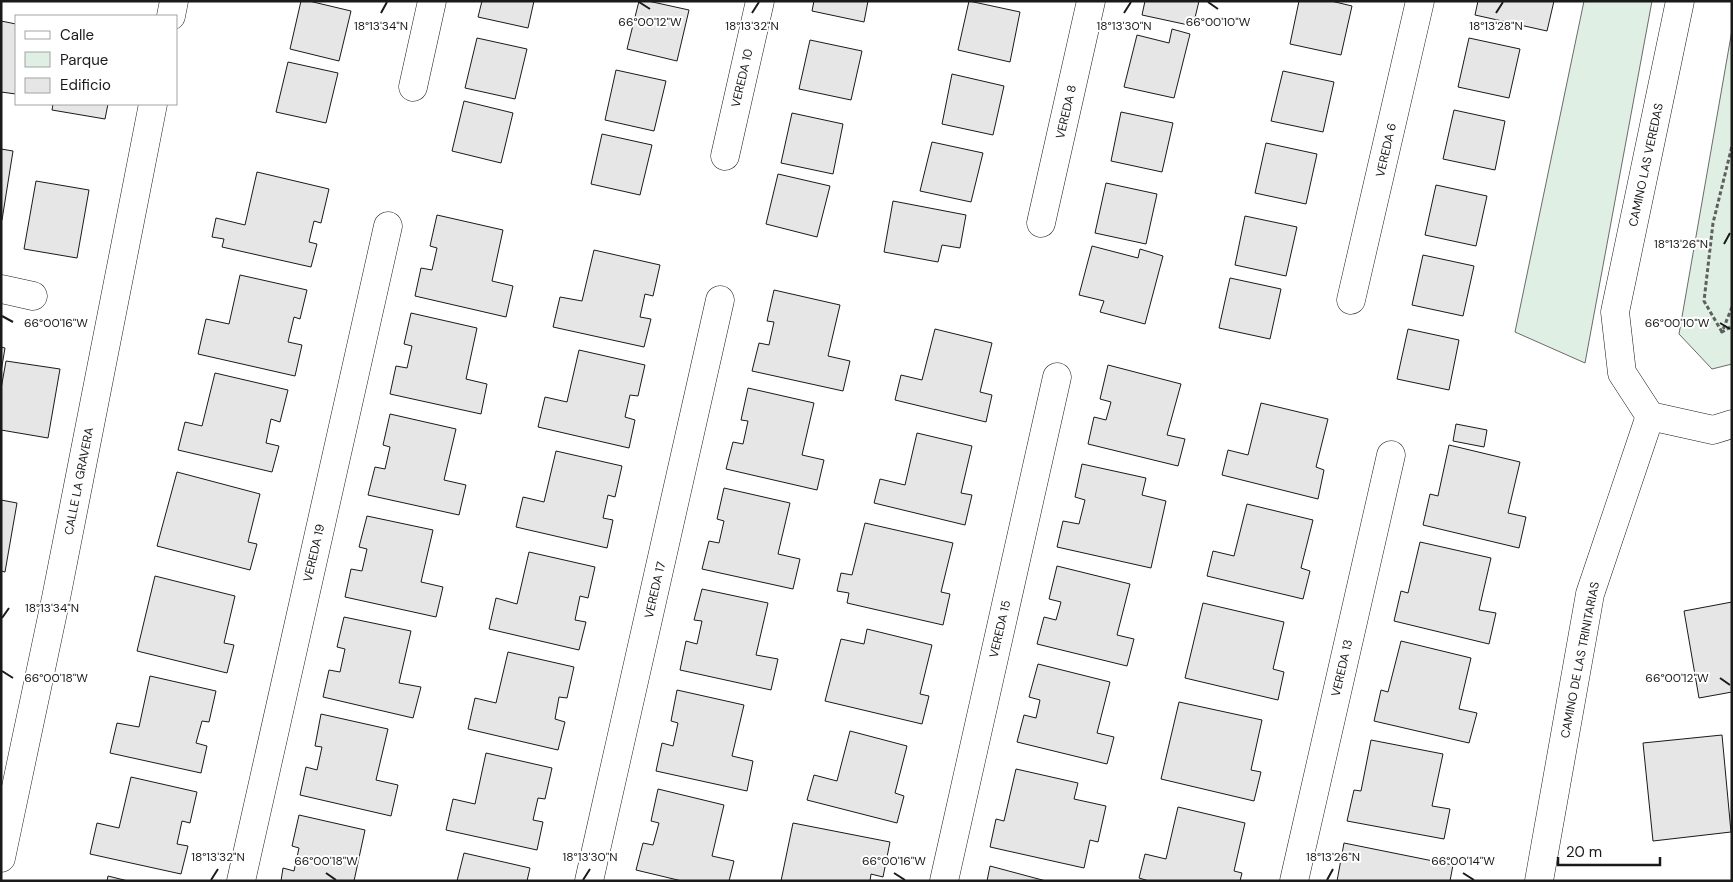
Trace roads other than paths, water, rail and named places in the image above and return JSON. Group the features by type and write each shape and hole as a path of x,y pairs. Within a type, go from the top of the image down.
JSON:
{"street":[{"path":"170,15 174,1"},
{"path":"413,87 432,1"},
{"name":"VEREDA 10","path":"725,156 760,1"},
{"name":"VEREDA 8","path":"1041,223 1091,1"},
{"name":"VEREDA 6","path":"1351,300 1420,1"},
{"name":"CAMINO LAS VEREDAS","path":"1650,416 1622,373 1615,312 1680,1"},
{"name":"CALLE LA GRAVERA","path":"1,858 56,598 153,105"},
{"name":"VEREDA 19","path":"241,881 388,226"},
{"path":"1,289 33,296"},
{"name":"VEREDA 17","path":"589,881 720,300"},
{"name":"VEREDA 15","path":"944,881 1057,377"},
{"path":"1650,416 1713,430 1732,424"},
{"name":"CAMINO DE LAS TRINITARIAS","path":"1539,881 1590,594 1650,416"},
{"name":"VEREDA 13","path":"1294,881 1391,455"}]}
